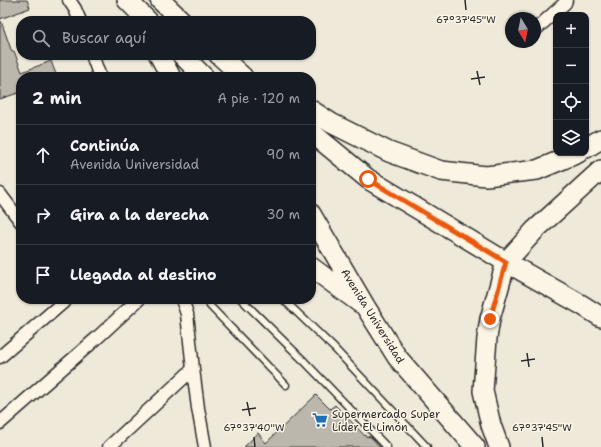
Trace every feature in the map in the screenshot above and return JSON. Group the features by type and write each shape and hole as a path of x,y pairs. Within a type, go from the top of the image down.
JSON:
{"main road":[{"path":"160,0 177,16"},
{"path":"129,2 137,16"},
{"path":"129,2 143,16"},
{"path":"162,60 168,72"},
{"path":"187,60 199,72"},
{"path":"224,60 238,72"},
{"path":"316,113 331,123 389,152 441,171 486,176 537,170 571,156"},
{"path":"316,136 368,179 601,317"},
{"path":"589,146 601,139"},
{"path":"499,447 491,425 483,391 486,338 506,262 536,230 601,170"},
{"name":"Avenida Universidad","path":"316,223 397,357 475,447"},
{"path":"316,271 353,299 365,306"}],"street":[{"path":"69,0 78,16"},
{"path":"541,25 565,3 566,0"},
{"path":"94,60 98,72"},
{"path":"0,194 16,215"},
{"path":"0,357 61,304"},
{"path":"0,424 134,304"},
{"path":"184,304 187,314 192,369 205,447"},
{"path":"109,447 192,369"}],"lane":[{"path":"209,304 286,385"},
{"path":"246,304 305,362 386,447"},
{"path":"288,304 334,348 427,447"}],"building":[{"path":"0,0 27,0 30,8 0,19"},
{"path":"1,21 12,52 14,51 16,60 17,60 22,72 16,72 16,94 0,99"},
{"path":"51,61 55,72 22,72"},
{"name":"Supermercado Super Líder El Limón","path":"316,395 330,409 335,405 365,436 371,437 380,447 244,447 258,433 266,443"}],"place":[{"name":"Supermercado Super Líder El Limón","path":"320,420"}],"route":[{"path":"368,179 506,262 490,319"}]}
